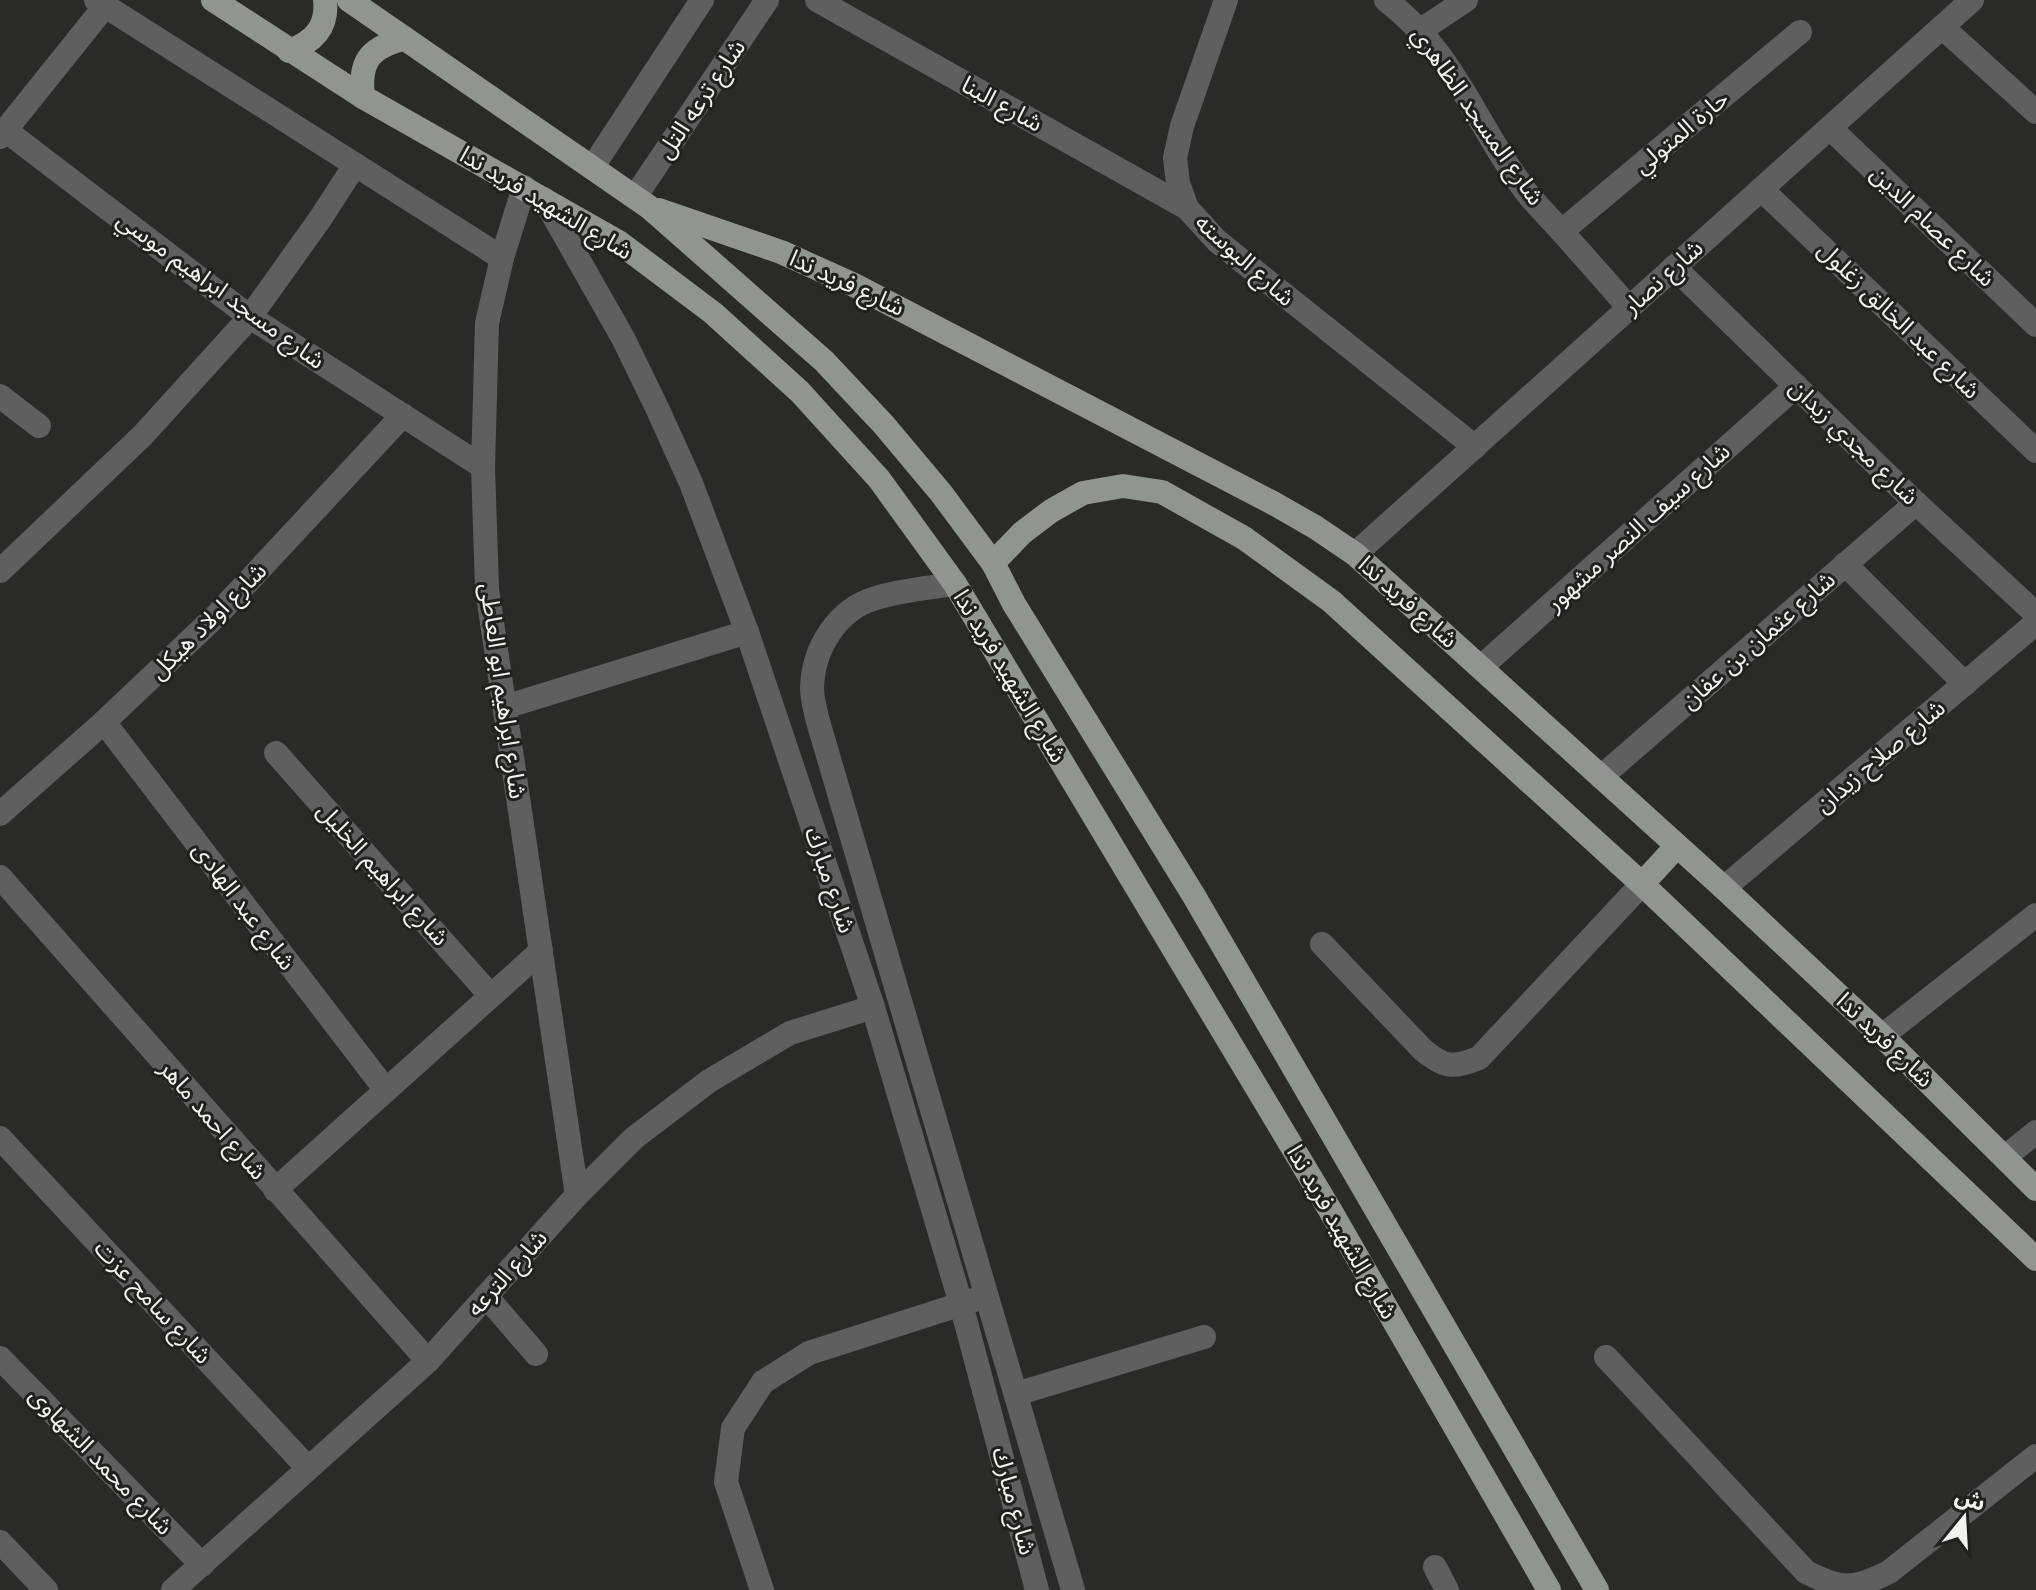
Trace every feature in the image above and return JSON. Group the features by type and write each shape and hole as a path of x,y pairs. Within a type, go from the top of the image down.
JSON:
{"main road":[{"name":"شارع الشهيد فريد ندا","path":"213,0 363,97 620,243 713,313 800,392 879,479 955,584 1330,1210 1549,1590"},
{"path":"289,51 307,44 320,31 326,13 325,0"},
{"name":"شارع الشهيد فريد ندا","path":"349,0 373,7 403,39 642,202 824,361 884,425 993,563 1014,604 1202,910 1597,1590"},
{"path":"363,97 360,77 368,57 383,44 403,39"},
{"name":"شارع فريد ندا","path":"642,202 781,252 911,312 1273,503 1355,554 1724,888 1882,1036 2036,1189"},
{"path":"993,563 1022,533 1051,511 1083,493 1123,486 1162,492 1244,538 1331,601 1642,884 2036,1259"},
{"path":"1642,884 1677,846"}],"street":[{"path":"592,168 702,0"},
{"name":"شارع ترعه التل","path":"642,202 767,0"},
{"name":"شارع البنا","path":"817,0 1187,208"},
{"name":"شارع المسجد الظاهري","path":"1386,0 1421,30 1457,78 1528,194 1629,308"},
{"path":"1421,30 1466,0"},
{"name":"شارع نصار","path":"1355,554 1972,0"},
{"path":"2,133 100,3 502,258"},
{"name":"شارع البوسته","path":"1217,3 1175,158 1178,183 1187,208 1217,241 1475,447"},
{"path":"1942,27 2036,112"},
{"name":"حارة المتولي","path":"1562,231 1800,32"},
{"name":"شارع عصام الدين","path":"1830,128 2036,325"},
{"name":"شارع مسجد ابراهيم موسي","path":"2,133 250,317 483,467"},
{"path":"0,571 143,435 250,317 355,165"},
{"name":"شارع عبد الخالق زغلول","path":"1761,189 2036,451"},
{"name":"شارع ابراهيم ابو العاطى","path":"534,193 502,258 487,323 483,467 487,589 577,1195"},
{"name":"شارع مبارك","path":"534,193 623,338 658,410 691,483 747,632 873,1007 961,1304 1037,1590"},
{"name":"شارع مجدي زيدان","path":"1674,267 1916,503 2036,614"},
{"name":"شارع سيف النصر مشهور","path":"1481,667 1796,386"},
{"path":"0,396 39,426"},
{"name":"شارع اولاد هيكل","path":"0,814 104,722 217,615 403,415"},
{"name":"شارع عثمان بن عفان","path":"1601,777 1916,503"},
{"path":"1845,564 1965,684"},
{"name":"شارع مبارك","path":"955,584 873,598 847,612 827,634 815,661 812,689 817,718 1073,1590"},
{"name":"شارع صلاح زيدان","path":"1724,888 2036,623"},
{"path":"505,707 747,632"},
{"name":"شارع عبد الهادى","path":"104,722 385,1089"},
{"name":"شارع ابراهيم الخليل","path":"276,753 490,995"},
{"name":"شارع احمد ماهر","path":"0,877 428,1361"},
{"path":"1322,944 1423,1050 1439,1063 1460,1066 1479,1058 1642,884"},
{"path":"1882,1036 2036,915"},
{"path":"275,1190 541,951"},
{"name":"شارع الترعه","path":"173,1590 428,1361 577,1195 634,1138 709,1081 790,1033 873,1007"},
{"path":"2005,1157 2036,1132"},
{"name":"شارع سامح عزت","path":"0,1138 307,1467"},
{"path":"762,1590 726,1482 733,1428 763,1382 809,1353 987,1295"},
{"path":"486,1296 536,1354"},
{"path":"1016,1394 1204,1337"},
{"path":"1606,1357 1806,1572 1832,1588 1863,1588 1889,1572 2036,1456"},
{"name":"شارع محمد الشهاوى","path":"0,1358 202,1565"},
{"path":"0,1542 46,1590"},
{"path":"1435,1567 1447,1590"}]}
